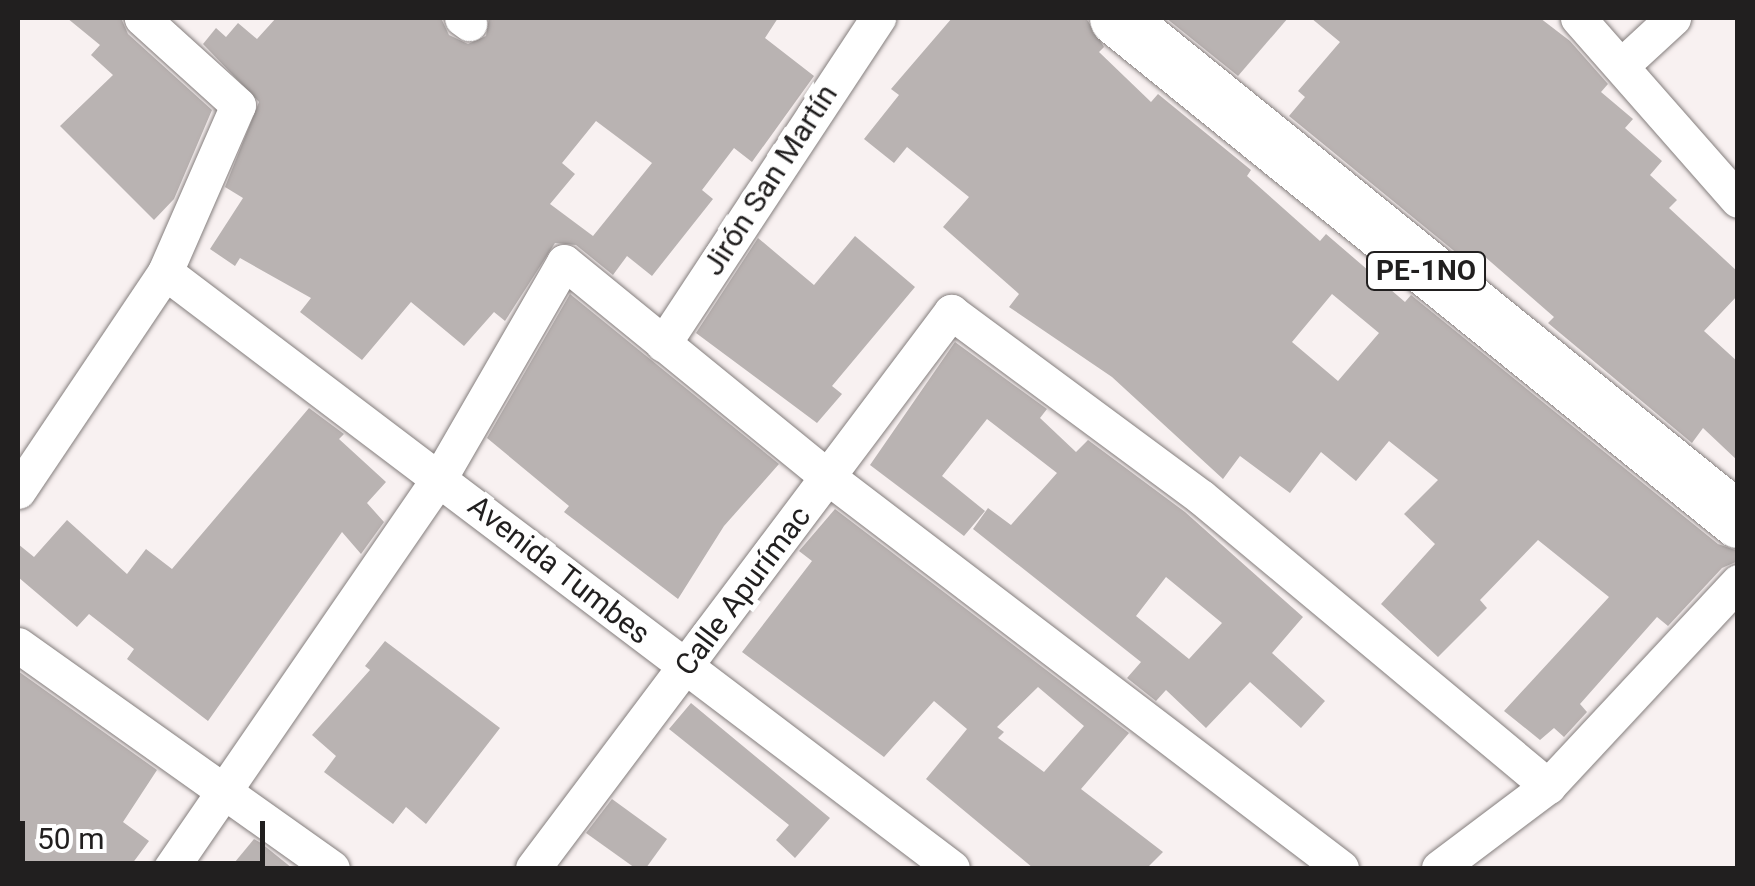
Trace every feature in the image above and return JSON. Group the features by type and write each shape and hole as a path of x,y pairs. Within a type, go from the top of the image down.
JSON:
{"main road":[{"name":"PE-1NO","path":"1117,18 1738,520"}],"street":[{"path":"18,491 165,272 238,105 142,18"},
{"name":"Jirón San Martín","path":"664,344 878,18"},
{"path":"1578,18 1738,200"},
{"path":"1621,66 1673,18"},
{"path":"170,868 229,791 440,477 564,262 828,476 1341,868"},
{"name":"Avenida Tumbes","path":"165,272 952,868"},
{"name":"Calle Apurímac","path":"543,865 951,312 1201,498 1548,786"},
{"path":"1439,868 1548,786 1738,582"},
{"path":"18,645 229,791 332,868"}],"building":[{"path":"67,18 121,18 128,34 212,110 174,199 154,220 60,126 113,75 91,55 100,45"},
{"path":"276,18 441,18 449,35 468,44 486,36 489,18 778,18 765,38 814,76 752,162 734,148 702,190 713,199 652,276 627,256 613,275 576,245 555,243 505,321 494,312 464,346 411,302 362,360 300,312 311,298 240,258 235,266 210,249 243,198 225,187 259,102 203,44 216,28 226,37 238,23 257,39","holes":["596,121 652,163 593,236 550,204 575,174 562,163"]},
{"path":"952,18 1086,18 1104,47 1099,52 1151,102 1158,94 1251,170 1247,176 1320,241 1326,234 1405,302 1411,295 1718,544 1738,551 1738,561 1722,568 1668,626 1657,617 1580,704 1587,712 1564,737 1554,728 1540,740 1504,711 1609,597 1538,540 1480,600 1487,608 1438,657 1381,604 1435,544 1404,514 1438,480 1389,441 1356,481 1321,452 1290,493 1240,456 1223,479 1112,377 1009,307 1019,294 943,227 969,197 907,147 894,163 864,139 899,95 891,89","holes":["1332,294 1379,333 1338,381 1292,342"]},
{"path":"1166,18 1288,18 1238,76"},
{"path":"1311,18 1540,18 1570,41 1608,84 1601,92 1633,119 1625,128 1662,161 1650,175 1677,200 1669,208 1738,272 1738,295 1704,331 1738,362 1738,461 1703,428 1692,443 1548,323 1554,317 1484,256 1475,268 1289,116 1305,97 1298,91 1340,42"},
{"path":"855,236 915,287 832,386 842,394 817,423 696,333 758,238 814,285"},
{"path":"570,294 779,464 724,526 678,599 564,512 569,506 487,438"},
{"path":"955,342 1047,409 1040,418 1076,452 1088,440 1185,512 1303,617 1272,653 1325,701 1301,728 1250,682 1206,728 1166,690 1156,701 1127,678 1141,662 973,529 988,508 1011,525 1057,473 987,419 942,476 985,511 964,536 870,465","holes":["1166,577 1222,623 1189,659 1136,616"]},
{"path":"309,408 344,434 339,439 386,482 367,503 384,522 361,554 342,532 208,721 127,659 134,649 89,614 77,627 18,577 18,544 34,557 67,520 127,574 146,549 172,569"},
{"path":"835,509 1129,733 1081,789 1163,852 1147,868 1033,868 926,779 967,729 934,701 884,757 742,652 812,561 799,551","holes":["1038,687 1084,726 1044,772 998,738 1004,732 997,727"]},
{"path":"385,641 500,728 426,824 406,807 393,824 324,772 336,756 312,735 370,670 365,666"},
{"path":"18,671 157,770 123,822 149,841 129,868 18,868"},
{"path":"691,703 830,818 795,858 776,840 789,825 669,729"},
{"path":"612,799 667,839 646,868 635,868 586,833"},
{"path":"254,839 261,843 292,868 230,868"}]}
